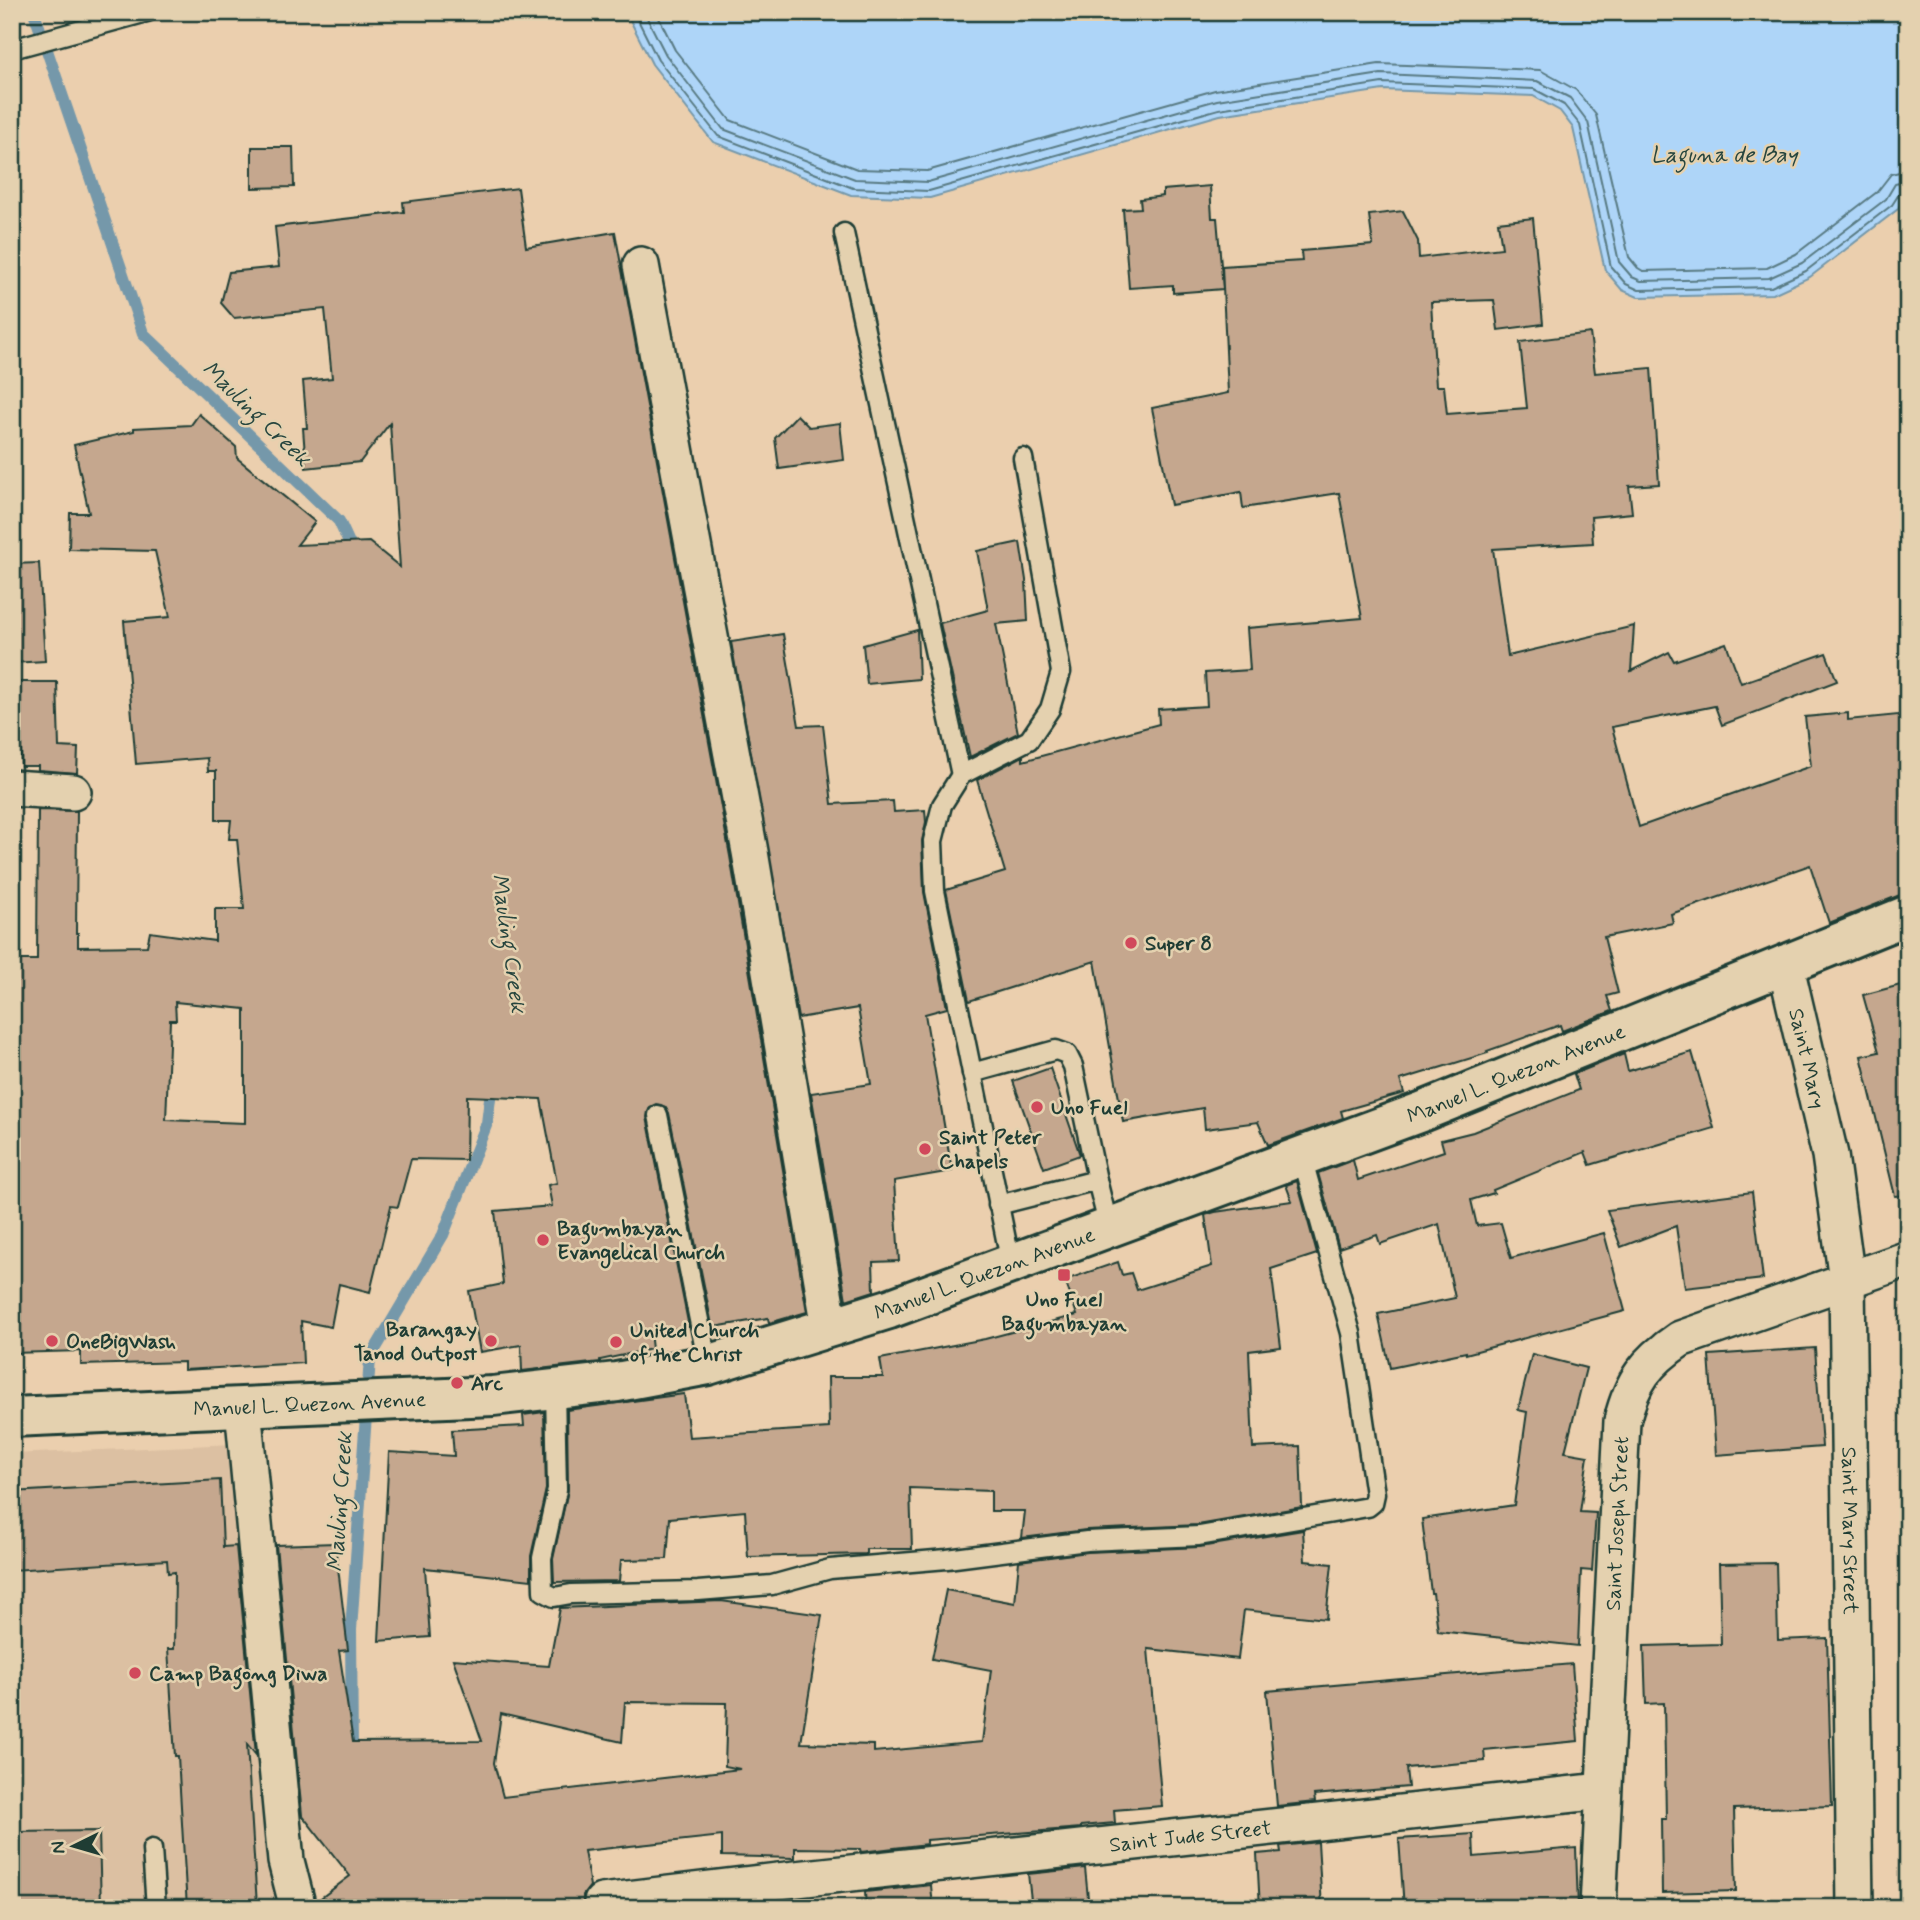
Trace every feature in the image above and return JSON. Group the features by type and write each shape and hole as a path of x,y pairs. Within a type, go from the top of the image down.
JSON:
{"main road":[{"name":"Manuel L. Quezon Avenue","path":"12,1417 470,1397 617,1382 708,1365 889,1309 1302,1157 1434,1107 1908,915"}],"street":[{"path":"641,265 750,852 831,1328"},
{"path":"12,788 73,792"},
{"name":"Saint Mary","path":"1785,963 1830,1155"},
{"name":"Saint Mary Street","path":"1830,1155 1847,1280 1854,1908"},
{"name":"Saint Joseph Street","path":"1598,1908 1622,1421 1629,1396 1642,1373 1658,1354 1681,1339 1908,1259"},
{"path":"254,1407 286,1861 298,1908"},
{"name":"Saint Jude Street","path":"603,1902 782,1894 1602,1791"}],"lane":[{"path":"12,49 147,12"},
{"path":"844,233 961,775"},
{"path":"1011,1264 935,891 933,841 942,805 961,775 1029,740 1050,709 1061,672 1023,458"},
{"path":"972,1073 1056,1050 1067,1054 1073,1066 1109,1228"},
{"path":"658,1115 708,1365"},
{"path":"555,1389 557,1490 541,1570 542,1591 554,1597 772,1585 830,1569 947,1559 1087,1541 1199,1536 1368,1507 1373,1503 1375,1494 1351,1333 1302,1157"},
{"path":"998,1205 1097,1180"},
{"path":"152,1849 156,1908"}],"shaded area":[{"name":"Camp Bagong Diwa","path":"234,1444 289,1908 12,1908 12,1454"}],"water":[{"name":"Laguna de Bay","path":"626,12 1908,12 1907,191 1898,209 1810,277 1773,294 1638,297 1622,290 1605,270 1573,128 1560,111 1533,96 1383,90 1220,115 930,198 851,195 713,142 652,64"}],"building":[{"path":"252,147 293,147 294,187 252,188"},
{"path":"1210,186 1212,218 1217,218 1223,289 1173,293 1173,285 1129,288 1123,209 1141,208 1140,199 1163,196 1163,190"},
{"path":"518,188 526,247 615,232 730,856 807,1312 769,1323 768,1318 714,1327 712,1325 669,1113 666,1107 656,1104 650,1107 647,1117 689,1327 650,1332 652,1349 600,1362 522,1371 521,1345 480,1352 469,1291 503,1284 495,1211 552,1206 548,1185 557,1183 541,1099 467,1096 466,1160 411,1159 398,1207 391,1206 370,1292 339,1284 331,1327 301,1321 303,1363 184,1370 184,1362 81,1365 81,1351 12,1353 12,960 37,960 38,810 77,811 78,947 147,946 150,932 215,941 215,909 244,909 237,839 229,839 231,820 216,820 216,771 208,771 207,758 136,764 124,621 170,617 155,551 69,549 70,513 89,513 74,445 134,431 134,428 191,425 199,414 236,447 237,458 315,522 297,545 369,542 400,567 390,423 360,462 306,468 303,428 307,428 303,381 332,378 325,309 234,318 221,303 229,272 279,267 275,227 404,212 403,202","holes":["175,1002 245,1009 245,1123 166,1120 170,1020 176,1020"]},
{"path":"1403,211 1418,241 1419,258 1502,248 1498,222 1533,218 1543,324 1498,330 1494,300 1431,302 1436,386 1444,386 1447,414 1527,408 1520,342 1590,333 1595,373 1651,368 1659,484 1629,486 1632,513 1591,517 1593,543 1493,549 1508,656 1634,626 1631,671 1669,652 1674,661 1726,643 1741,683 1826,653 1837,681 1722,725 1715,706 1612,727 1639,827 1811,766 1805,717 1848,713 1848,720 1908,714 1908,894 1829,923 1810,865 1671,914 1673,923 1604,937 1618,993 1607,996 1612,1011 1562,1031 1560,1025 1487,1051 1488,1053 1400,1080 1404,1093 1341,1111 1343,1118 1268,1145 1258,1122 1205,1129 1203,1108 1123,1122 1095,961 969,1001 946,890 1005,872 977,780 1023,756 1023,761 1159,724 1158,709 1207,706 1205,673 1250,670 1247,628 1362,618 1339,493 1243,508 1241,492 1171,505 1152,408 1228,393 1222,266 1302,261 1301,251 1373,245 1369,215"},
{"path":"797,415 809,427 840,423 844,460 779,469 775,438"},
{"path":"1020,542 1026,580 1028,621 996,624 1018,733 970,757 940,623 988,610 977,551"},
{"path":"39,563 45,661 12,663 12,564"},
{"path":"917,630 919,679 867,684 863,645"},
{"path":"783,634 799,726 823,725 832,804 893,801 894,812 925,810 926,822 922,841 924,892 947,1008 925,1014 952,1171 894,1181 899,1261 873,1262 874,1291 846,1300 811,1093 871,1084 858,1008 798,1018 731,642"},
{"path":"19,682 57,682 59,747 78,748 77,773 38,770 38,766 21,766"},
{"path":"1908,983 1908,1195 1895,1196 1861,1056 1879,1052 1863,995"},
{"path":"1692,1052 1714,1128 1590,1165 1585,1152 1493,1190 1494,1193 1471,1200 1477,1226 1501,1223 1511,1258 1604,1233 1625,1311 1466,1354 1390,1368 1378,1314 1455,1298 1439,1224 1380,1244 1377,1235 1339,1248 1318,1173 1353,1160 1358,1180 1444,1151 1441,1140 1473,1132 1579,1090 1574,1074 1624,1054 1628,1071"},
{"path":"1050,1068 1080,1155 1044,1168 1013,1081"},
{"path":"1297,1181 1317,1254 1271,1269 1281,1347 1249,1351 1253,1448 1300,1446 1302,1507 1198,1525 1086,1530 1022,1538 1025,1511 991,1511 991,1491 910,1488 912,1549 866,1549 866,1554 748,1557 745,1511 670,1518 667,1559 621,1560 619,1581 554,1582 553,1559 568,1490 567,1410 684,1394 689,1437 829,1428 828,1377 883,1377 880,1359 985,1339 1077,1315 1065,1280 1118,1262 1122,1275 1131,1273 1137,1290 1212,1266 1205,1215 1292,1201 1286,1185"},
{"path":"1752,1192 1763,1279 1685,1288 1676,1226 1621,1247 1607,1210"},
{"path":"1815,1348 1822,1447 1716,1455 1709,1355"},
{"path":"1532,1354 1586,1368 1565,1452 1588,1456 1580,1512 1596,1513 1592,1571 1581,1570 1578,1646 1438,1631 1431,1593 1422,1519 1514,1505 1527,1412 1518,1410"},
{"path":"544,1412 546,1489 531,1556 531,1580 425,1568 430,1637 379,1641 389,1452 454,1456 452,1430 524,1426 523,1415"},
{"path":"220,1480 223,1547 236,1546 256,1755 247,1744 257,1906 187,1908 178,1756 175,1756 168,1649 174,1649 175,1572 168,1573 167,1560 12,1570 12,1492"},
{"path":"1303,1530 1305,1561 1332,1564 1326,1619 1244,1610 1238,1659 1148,1649 1162,1806 1114,1810 1115,1823 1081,1828 927,1840 927,1844 861,1852 860,1849 795,1848 795,1858 722,1856 722,1836 584,1851 590,1886 583,1895 583,1908 318,1908 317,1901 350,1876 302,1815 276,1545 335,1543 348,1650 339,1651 353,1742 482,1741 453,1659 549,1666 560,1608 721,1601 822,1615 801,1743 874,1745 874,1752 982,1742 991,1670 932,1659 946,1590 1015,1603 1019,1561 1088,1552 1200,1547","holes":["625,1702 727,1703 725,1766 740,1769 503,1797 494,1763 501,1714 622,1742"]},
{"path":"1776,1563 1778,1640 1827,1638 1832,1806 1734,1809 1736,1891 1662,1893 1661,1819 1666,1819 1664,1703 1646,1704 1644,1646 1721,1644 1719,1564"},
{"path":"1572,1664 1578,1741 1484,1750 1485,1761 1406,1768 1408,1787 1314,1795 1315,1802 1277,1806 1267,1691"},
{"path":"99,1831 101,1908 12,1908 12,1832"},
{"path":"1473,1834 1474,1857 1576,1848 1578,1908 1404,1908 1399,1839"},
{"path":"1318,1842 1322,1908 1260,1908 1257,1854 1281,1852 1280,1846"},
{"path":"1085,1868 1089,1908 1032,1908 1028,1874"},
{"path":"931,1885 933,1908 866,1908 865,1892"}],"waterway":[{"name":"Mauling Creek","path":"34,12 143,333 339,521 356,558"},
{"name":"Mauling Creek","path":"352,1752 351,1630 370,1358 443,1235 487,1123 492,1082"}],"place":[{"name":"Super 8","path":"1131,943"},
{"name":"Uno Fuel","path":"1037,1107"},
{"name":"Saint Peter Chapels","path":"925,1149"},
{"name":"Bagumbayan Evangelical Church","path":"543,1240"},
{"name":"Uno Fuel Bagumbayan","path":"1064,1275"},
{"name":"OneBigWash","path":"52,1341"},
{"name":"Barangay Tanod Outpost","path":"491,1341"},
{"name":"United Church of the Christ","path":"616,1342"},
{"name":"Arc","path":"457,1383"},
{"name":"Camp Bagong Diwa","path":"135,1673"}]}
